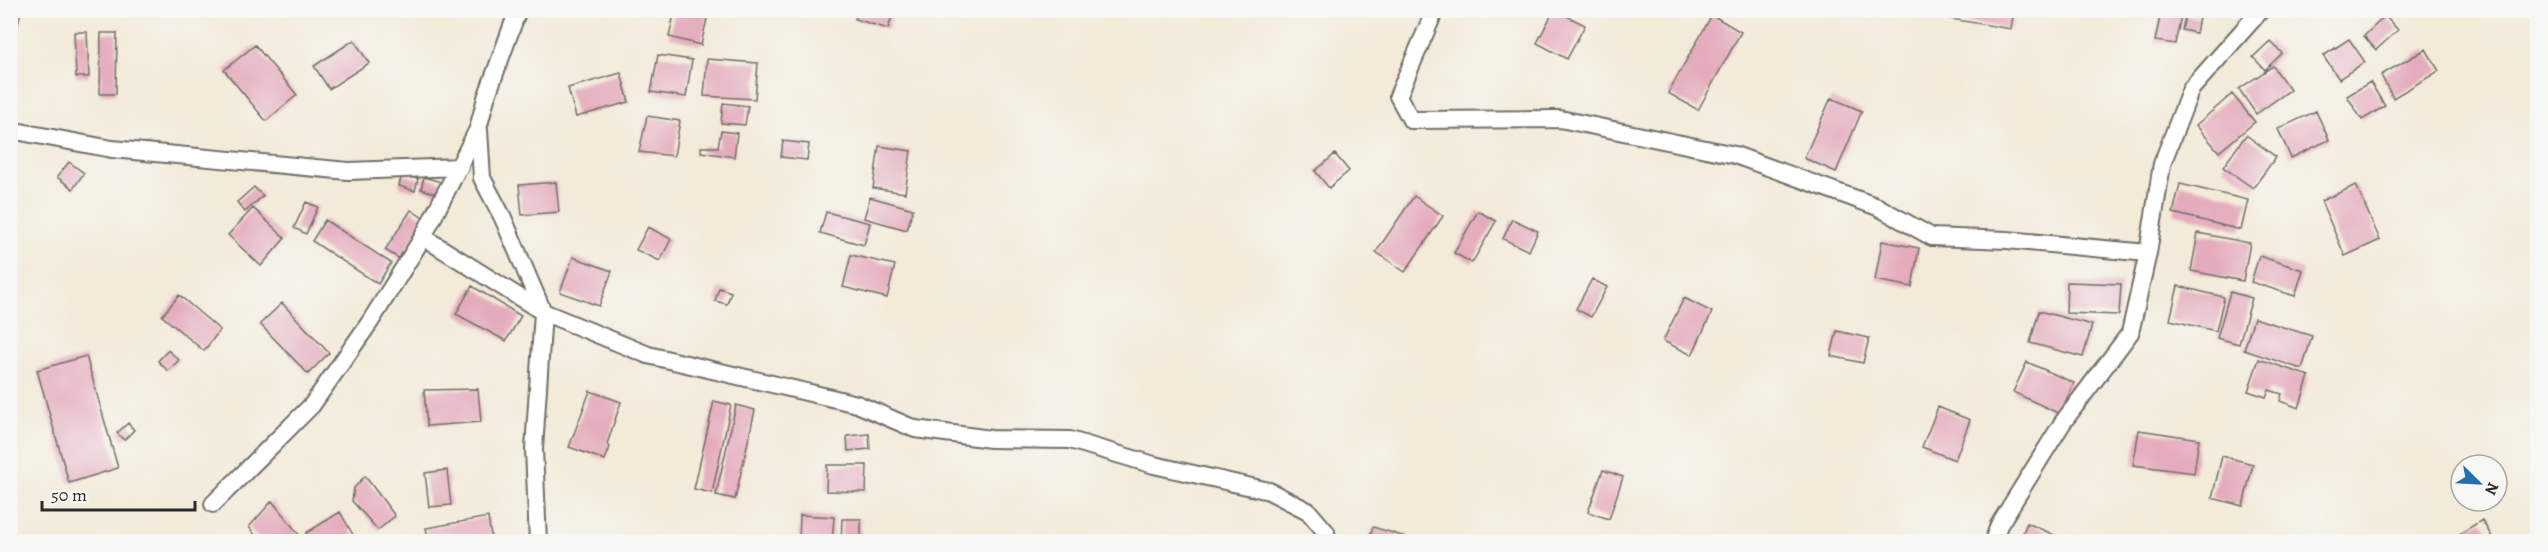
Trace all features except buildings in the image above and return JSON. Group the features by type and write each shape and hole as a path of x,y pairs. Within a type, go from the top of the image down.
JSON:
{"street":[{"path":"213,504 312,405 370,322 423,237 478,129 486,99 518,10"},
{"path":"1435,10 1398,96 1411,120 1560,119 1735,155 1878,207 1932,237 2007,240 2148,253"},
{"path":"1993,542 1999,525 2063,422 2130,333 2148,253 2162,164 2191,89 2261,10"},
{"path":"478,129 482,177 503,218 543,312 534,449 538,542"},
{"path":"10,130 112,149 348,171 460,167"},
{"path":"423,237 543,312 648,355 857,404 915,429 991,439 1070,440 1154,465 1269,491 1308,511 1326,532 1327,542"}]}
